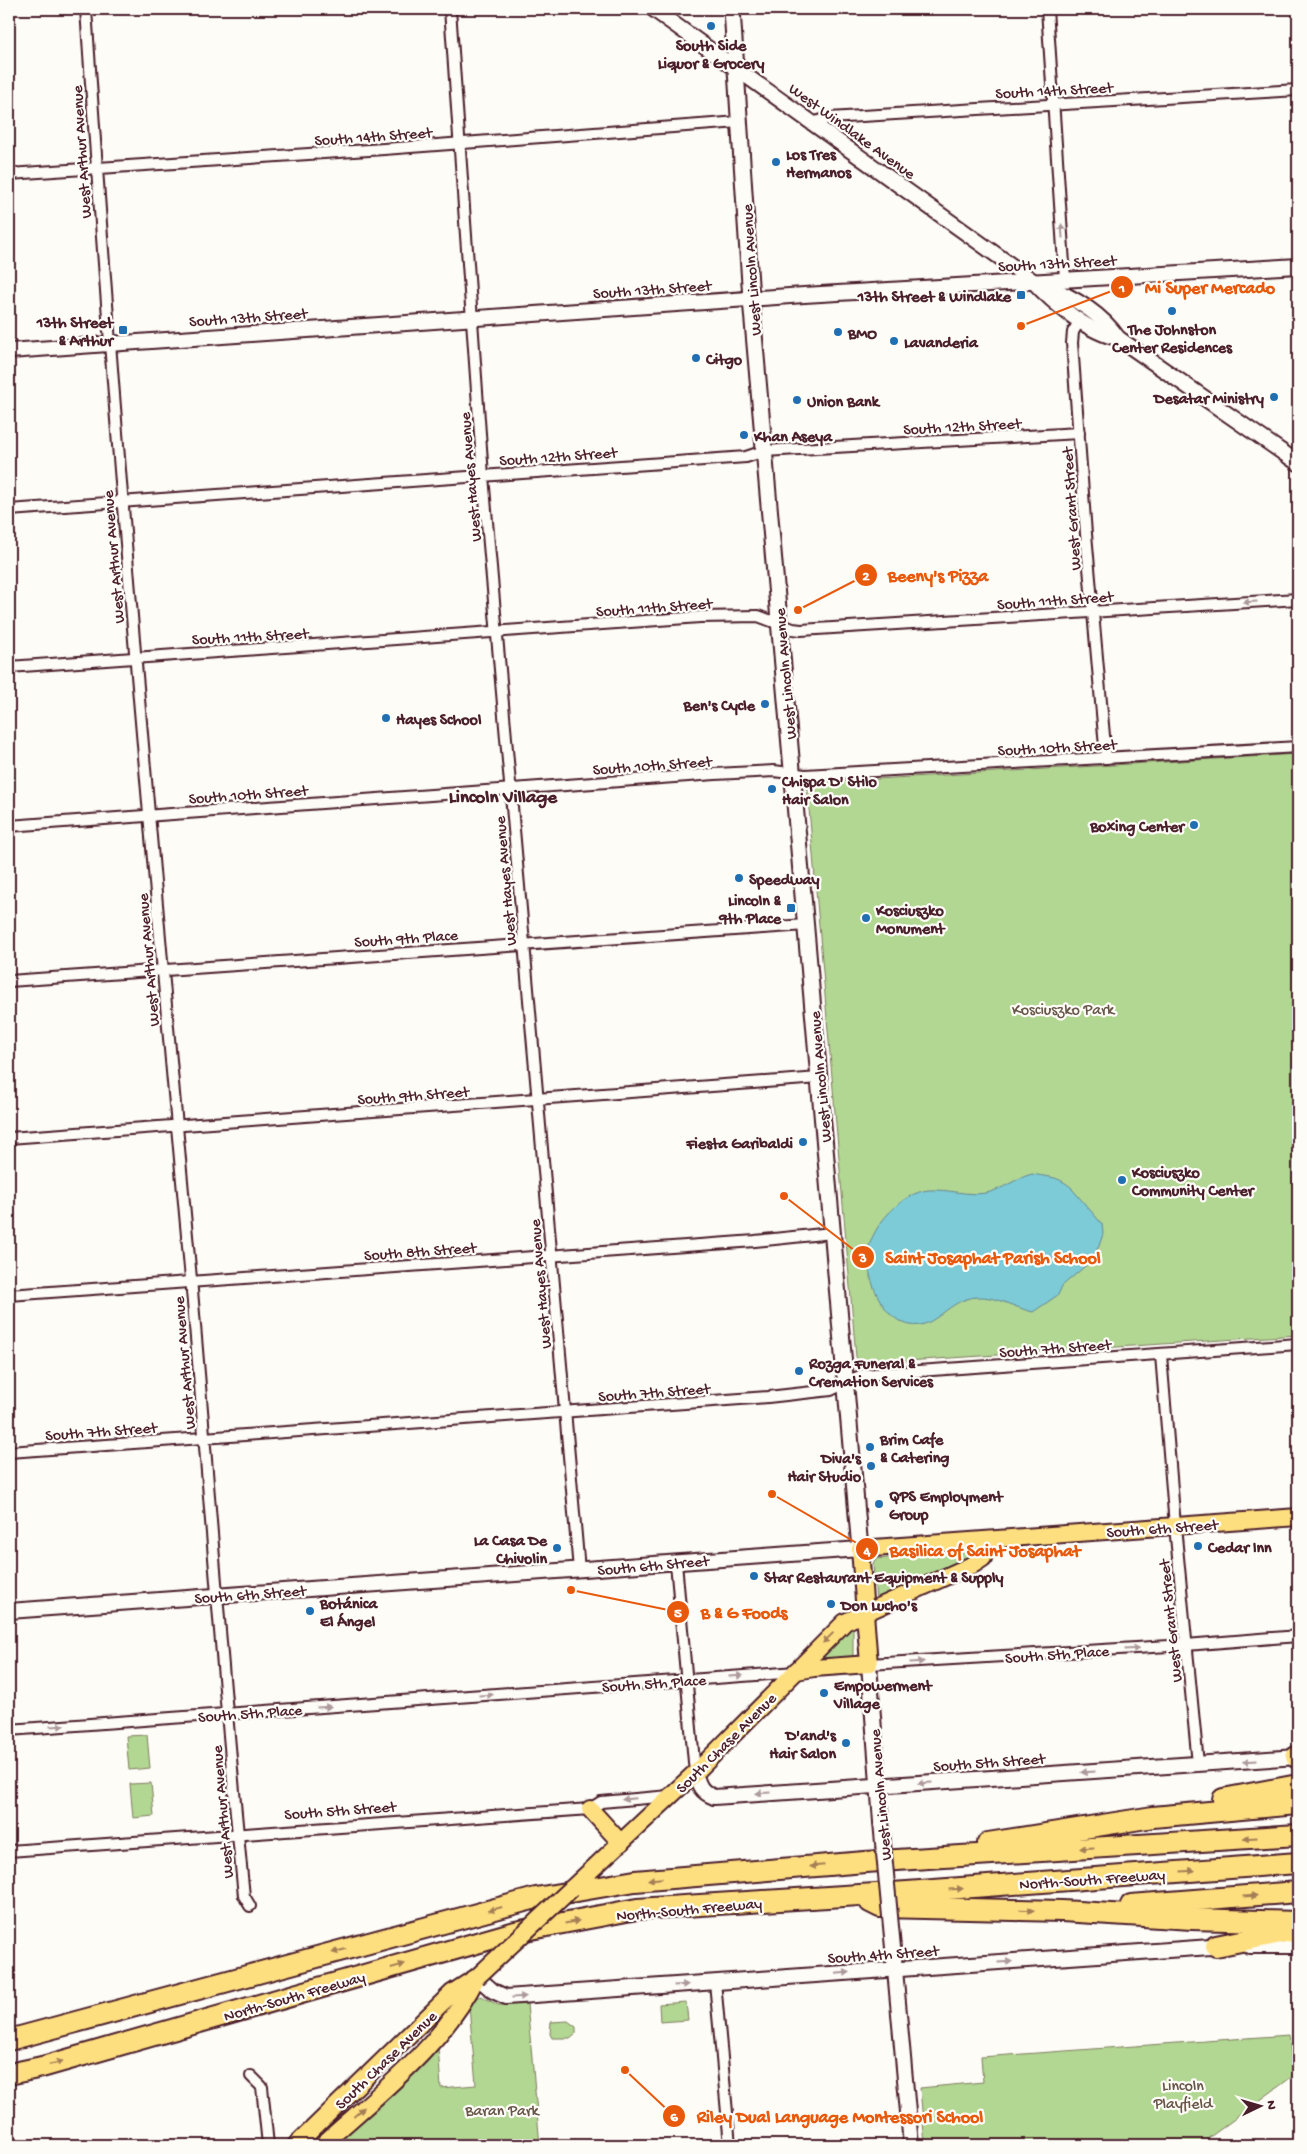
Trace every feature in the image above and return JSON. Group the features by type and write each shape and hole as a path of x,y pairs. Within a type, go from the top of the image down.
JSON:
{"highway":[{"path":"1153,1817 1244,1794 1298,1784"},
{"path":"866,1862 1153,1817 1298,1804"},
{"name":"North-South Freeway","path":"9,2040 536,1898 635,1880 866,1862 1298,1835"},
{"name":"North-South Freeway","path":"9,2074 42,2067 515,1932 637,1910 857,1896 1298,1863"},
{"path":"1062,1911 1298,1892"},
{"path":"857,1896 880,1907 1062,1911 1192,1919 1298,1922"},
{"path":"1216,1946 1291,1931 1298,1927"}],"main road":[{"name":"West Lincoln Avenue","path":"732,9 751,299 860,1549 868,1664"},
{"name":"South 6th Street","path":"860,1549 1298,1518"},
{"name":"South Chase Avenue","path":"296,2145 452,1993 477,1977 671,1796 845,1622 978,1561 983,1558 985,1553 986,1540"},
{"name":"South 5th Place","path":"796,1672 814,1668 868,1664"},
{"path":"590,1809 621,1843"},
{"name":"South Chase Avenue","path":"322,2145 432,2043 465,2002 477,1977"}],"street":[{"name":"West Arthur Avenue","path":"86,9 109,344 191,1282 226,1714 244,1896 250,1906"},
{"name":"West Hayes Avenue","path":"450,9 483,476 579,1570"},
{"name":"West Windlake Avenue","path":"653,9 1033,281 1047,295 1080,320 1103,335 1118,338"},
{"path":"1047,9 1065,279"},
{"name":"South 14th Street","path":"812,123 829,118 1298,90"},
{"name":"South 14th Street","path":"9,174 459,144 739,122"},
{"name":"South 13th Street","path":"9,351 751,299 1298,266"},
{"name":"West Windlake Avenue","path":"1033,281 1064,294 1109,325 1118,338 1298,463"},
{"name":"West Grant Street","path":"1080,320 1073,332 1072,343 1106,758"},
{"name":"South 12th Street","path":"9,510 746,458 764,451 1079,433"},
{"name":"South 11th Street","path":"9,667 719,617 758,616 801,630 1298,599"},
{"name":"South 10th Street","path":"9,826 754,772 774,771 805,775 1298,747"},
{"name":"South 9th Place","path":"9,981 806,925"},
{"name":"South 9th Street","path":"9,1138 819,1078"},
{"name":"South 8th Street","path":"9,1295 755,1241 832,1233"},
{"name":"South 7th Street","path":"9,1452 768,1397 831,1390 862,1375 1298,1344"},
{"name":"West Grant Street","path":"1161,1355 1174,1526 1198,1764"},
{"name":"South 6th Street","path":"9,1611 860,1549"},
{"path":"676,1563 695,1773"},
{"name":"South 5th Place","path":"868,1664 1186,1645 1298,1636"},
{"name":"West Lincoln Avenue","path":"868,1664 911,2145"},
{"name":"South 5th Place","path":"9,1730 796,1672"},
{"name":"South 5th Street","path":"695,1773 699,1787 705,1793 714,1797 1297,1757"},
{"name":"South 5th Street","path":"9,1851 590,1809 602,1802 671,1796"},
{"name":"South 4th Street","path":"477,1977 493,1991 506,1997 1216,1946 1298,1946"},
{"path":"715,1982 730,2145"},
{"path":"251,2076 262,2087 268,2145"}],"green space":[{"name":"Kosciuszko Park","path":"1298,754 1298,1335 861,1364 856,1357 807,785 810,783"},
{"path":"976,1551 978,1554 876,1600 873,1564 875,1559"},
{"path":"849,1625 853,1627 853,1655 849,1658 817,1661"},
{"path":"147,1735 150,1768 129,1770 126,1736"},
{"path":"151,1783 154,1816 133,1818 130,1784"},
{"name":"Baran Park","path":"481,1996 498,2005 527,2004 540,2145 334,2145 438,2046 441,2088 476,2085 469,2006 476,1998"},
{"path":"686,2002 688,2020 660,2022 659,2004"},
{"path":"568,2021 576,2027 576,2033 570,2038 552,2038 550,2034 551,2022"},
{"name":"Lincoln Playfield","path":"1289,2035 1293,2076 1199,2145 925,2145 920,2088 983,2082 981,2057"}],"water":[{"path":"1032,1174 1062,1181 1072,1188 1102,1224 1103,1234 1091,1261 1062,1286 1058,1295 1033,1312 992,1298 978,1297 968,1299 958,1302 935,1319 919,1325 903,1323 887,1310 873,1285 868,1251 875,1231 890,1212 909,1197 919,1192 936,1190 972,1194 986,1193"}],"place":[{"name":"South Side Liquor & Grocery","path":"711,26"},
{"name":"Los Tres Hermanos","path":"776,162"},
{"name":"13th Street & Windlake","path":"1021,295"},
{"name":"The Johnston Center Residences","path":"1172,311"},
{"name":"Mi Super Mercado","path":"1021,326"},
{"name":"13th Street & Arthur","path":"123,330"},
{"name":"BMO","path":"838,332"},
{"name":"Lavanderia","path":"894,341"},
{"name":"Citgo","path":"696,358"},
{"name":"Desatar Ministry","path":"1274,397"},
{"name":"Union Bank","path":"797,400"},
{"name":"Khan Aseya","path":"744,435"},
{"name":"Beeny's Pizza","path":"798,610"},
{"name":"Ben's Cycle","path":"765,704"},
{"name":"Hayes School","path":"386,718"},
{"name":"Chispa D' Stilo Hair Salon","path":"772,789"},
{"name":"Boxing Center","path":"1194,825"},
{"name":"Speedway","path":"739,878"},
{"name":"Lincoln & 9th Place","path":"791,908"},
{"name":"Kosciuszko Monument","path":"866,918"},
{"name":"Fiesta Garibaldi","path":"803,1142"},
{"name":"Kosciuszko Community Center","path":"1122,1180"},
{"name":"Saint Josaphat Parish School","path":"784,1196"},
{"name":"Rozga Funeral & Cremation Services","path":"799,1371"},
{"name":"Brim Cafe & Catering","path":"870,1447"},
{"name":"Diva's Hair Studio","path":"871,1466"},
{"name":"Basilica of Saint Josaphat","path":"772,1494"},
{"name":"QPS Employment Group","path":"879,1504"},
{"name":"Cedar Inn","path":"1198,1546"},
{"name":"La Casa De Chivolin","path":"557,1548"},
{"name":"Star Restaurant Equipment & Supply","path":"754,1576"},
{"name":"B & G Foods","path":"571,1590"},
{"name":"Don Lucho's","path":"831,1604"},
{"name":"Botánica El Ángel","path":"310,1611"},
{"name":"Empowerment Village","path":"824,1693"},
{"name":"D'and's Hair Salon","path":"846,1743"},
{"name":"Riley Dual Language Montessori School","path":"625,2070"}],"district":[{"name":"Lincoln Village","path":"503,795"}]}
